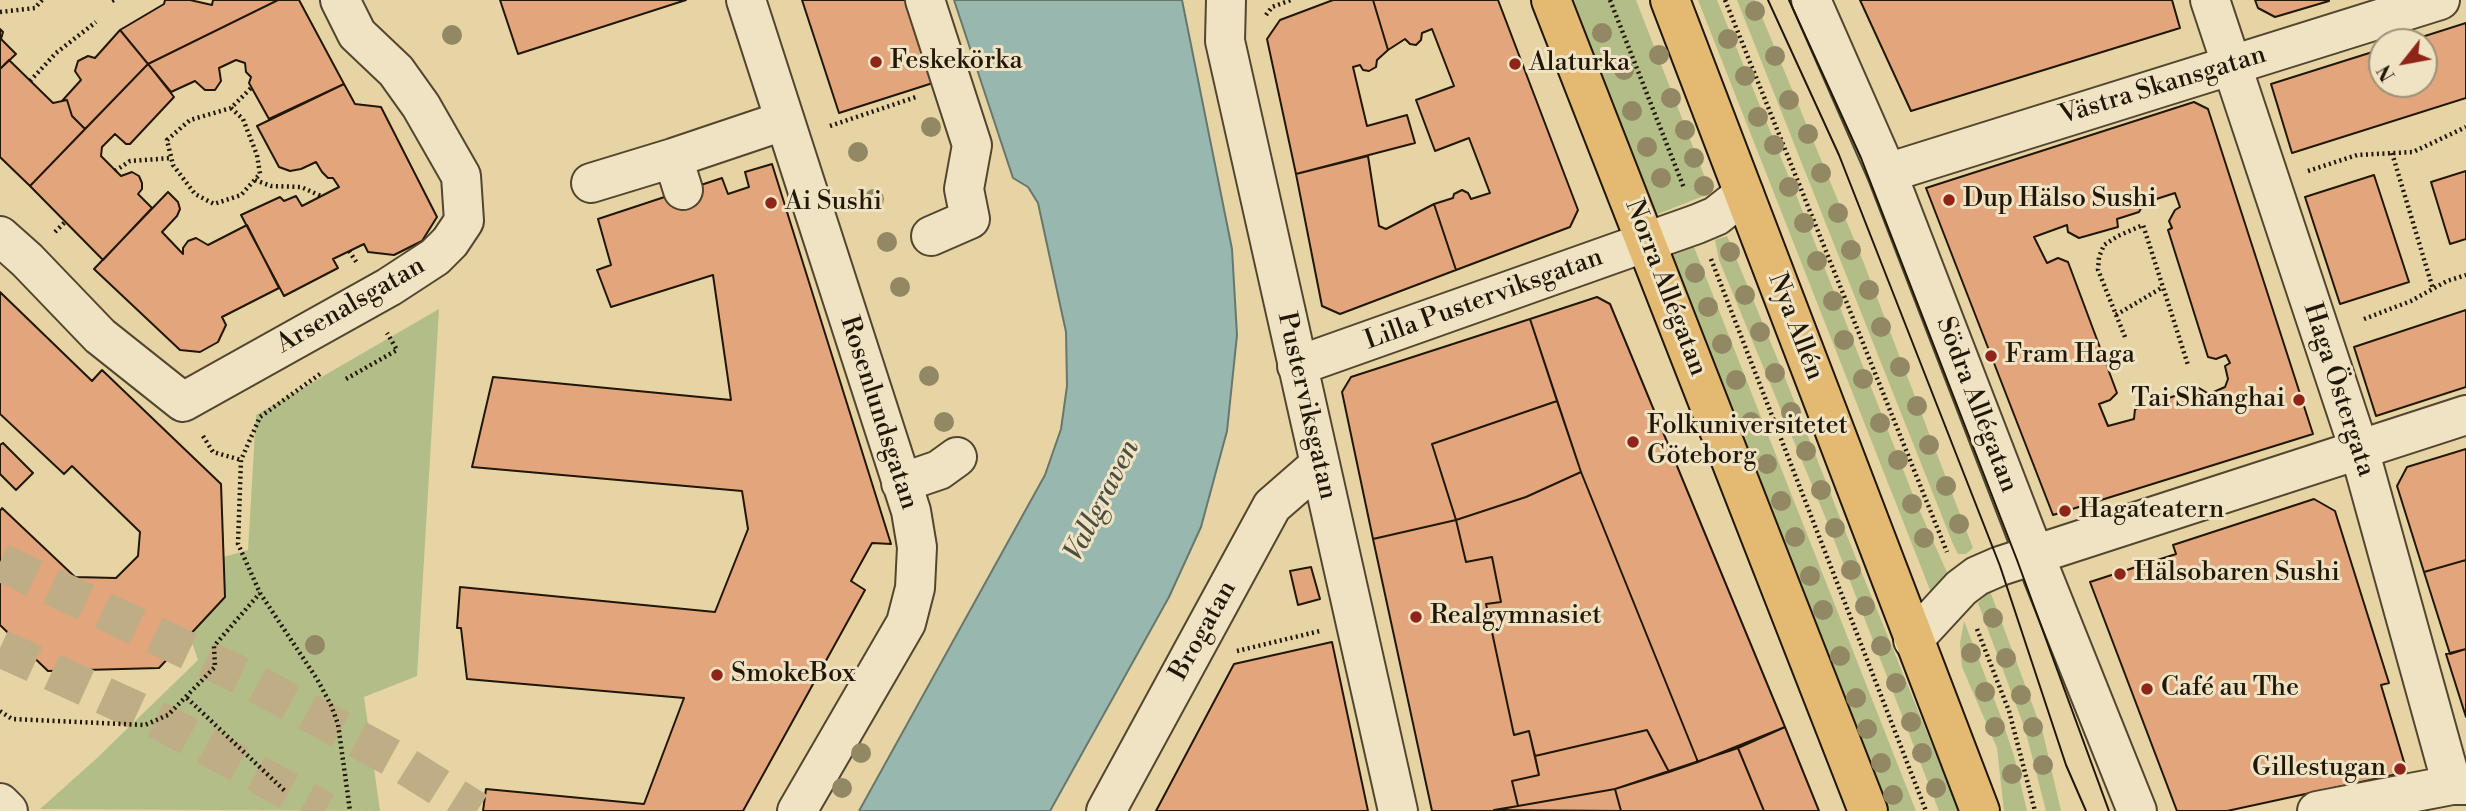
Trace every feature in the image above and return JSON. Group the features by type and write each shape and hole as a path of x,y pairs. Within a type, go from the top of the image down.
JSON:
{"main road":[{"name":"Norra Allégatan","path":"1552,0 1868,811"},
{"name":"Nya Allén","path":"1670,0 1980,811"}],"street":[{"name":"Arsenalsgatan","path":"0,236 27,260 100,336 183,402 435,257 464,221 461,176 421,106 396,71 357,34 340,0"},
{"name":"Rosenlundsgatan","path":"746,0 911,511 917,547 915,588 906,623 797,811"},
{"path":"925,0 972,145 964,189 970,219 931,236"},
{"name":"Pusterviksgatan","path":"1226,0 1225,40 1398,811"},
{"name":"Södra Allégatan","path":"1811,0 1887,173 2034,554 2137,810"},
{"name":"Haga Östergata","path":"2210,0 2359,449 2459,785"},
{"name":"Västra Skansgatan","path":"1887,173 2440,0"},
{"path":"591,183 678,174 783,121"},
{"name":"Lilla Pusterviksgatan","path":"1297,366 1697,224 1716,216 1744,194"},
{"path":"1913,640 1961,588 1977,576 2034,554 2466,415"},
{"path":"901,483 939,470 957,457"},
{"name":"Brogatan","path":"1106,811 1272,506 1319,465"},
{"path":"2317,811 2459,785"},
{"path":"0,803 8,811"}],"path":[{"path":"0,12 35,8 42,0"},
{"path":"1260,24 1272,7 1291,0"},
{"path":"1611,0 1926,811"},
{"path":"1726,0 2009,711 2035,811"},
{"path":"30,81 56,53 96,22"},
{"path":"831,126 952,84"},
{"path":"231,108 243,119 257,155 260,174 242,195 214,204 195,194 173,165 167,141 190,120 231,108 252,87"},
{"path":"2299,174 2357,155 2413,152 2466,127"},
{"path":"2392,153 2433,289"},
{"path":"115,171 130,161 172,158"},
{"path":"255,180 271,186 301,187 321,196"},
{"path":"2125,337 2098,270 2099,257 2104,245 2143,225 2188,365"},
{"path":"2364,319 2466,275"},
{"path":"2116,316 2163,287"},
{"path":"346,379 397,350 388,333 377,340"},
{"path":"330,368 260,417 241,460 238,544 260,593 331,705 338,724 350,811"},
{"path":"0,711 12,719 145,724 168,715 215,667 214,646 260,593"},
{"path":"1226,654 1326,630"},
{"path":"187,698 286,792"}],"green space":[{"path":"1571,0 1636,0 1711,193 1653,216"},
{"path":"1698,0 1717,0 1915,500 1949,577 1934,600"},
{"path":"1737,0 1755,0 1863,261 1973,548 1966,554 1958,554 1953,544"},
{"path":"1727,236 1959,811 1939,811 1826,519 1719,260 1715,240"},
{"path":"1694,247 1916,811 1886,811 1669,257"},
{"path":"439,309 417,676 364,697 380,811 40,809 198,660 188,631 220,558 248,550 256,415"},
{"path":"1990,591 2043,733 2061,811 2046,811 2025,729 1978,603"},
{"path":"1964,621 2014,756 2027,811 2004,811 1997,748 1962,667 1960,643"}],"water":[{"name":"Vallgraven","path":"954,0 1182,0 1232,249 1237,335 1227,431 1201,527 1169,597 1050,811 859,811 1045,475 1061,429 1067,386 1066,332 1038,203 1028,187 1013,178"}],"building":[{"path":"165,0 190,0 212,5 213,0 278,0 148,64 120,30 164,4"},
{"path":"278,0 299,0 344,84 269,119 249,83 251,77 246,72 245,63 236,60 219,68 221,81 215,90 205,90 195,81 171,92 148,64"},
{"path":"500,0 686,0 518,54"},
{"name":"Feskekörka","path":"802,0 910,0 936,82 839,113"},
{"path":"1333,0 1373,0 1388,50 1377,60 1376,67 1369,71 1363,70 1360,65 1353,67 1367,126 1407,115 1415,143 1296,174 1267,39 1280,20"},
{"path":"1373,0 1498,0 1578,210 1570,227 1456,270 1434,204 1453,198 1454,194 1462,190 1468,193 1471,199 1490,193 1469,138 1435,151 1416,100 1454,86 1432,29 1422,33 1421,40 1416,45 1405,39 1388,50"},
{"path":"1860,0 2172,0 2180,28 1911,111"},
{"path":"2255,0 2329,1 2275,17 2258,8"},
{"path":"2466,23 2466,98 2292,153 2271,84 2368,53 2368,98 2438,98 2438,32"},
{"path":"0,29 3,32 1,39 16,54 0,69"},
{"path":"120,30 148,64 85,129 72,116 67,100 62,101 81,80 75,71 78,61 88,56 95,58"},
{"path":"9,60 53,103 67,100 72,116 85,129 30,186 0,157 0,69"},
{"path":"148,64 174,97 130,144 126,144 115,134 102,147 101,156 121,176 132,172 139,176 142,189 138,194 152,208 103,260 30,186"},
{"path":"344,84 355,104 381,107 437,217 422,241 394,255 368,252 364,244 333,259 338,268 284,296 241,215 280,197 284,201 296,196 302,206 339,187 333,178 328,178 322,172 316,162 290,171 279,167 257,126"},
{"path":"2194,102 2208,109 2313,434 2053,515 1926,188","holes":["2175,193 2180,207 2169,221 2172,228 2168,230 2208,357 2216,359 2226,355 2230,363 2225,366 2228,379 2225,387 2209,394 2199,388 2135,409 2134,419 2108,426 2099,404 2110,400 2117,393 2068,262 2058,258 2047,263 2034,237 2067,225 2068,232 2079,238 2118,227 2117,219 2139,212 2144,203"]},
{"path":"1368,156 1379,226 1386,229 1434,204 1456,270 1340,314 1322,306 1296,174"},
{"path":"772,164 891,544 872,543 851,581 865,590 743,811 483,811 486,789 644,804 684,698 467,679 461,628 457,628 460,587 715,612 748,529 742,491 472,467 493,377 731,400 713,275 611,307 597,270 611,265 598,219 722,178 728,194 749,187 745,172"},
{"path":"2466,171 2466,239 2450,244 2431,182"},
{"path":"2374,175 2409,282 2340,304 2305,197"},
{"path":"168,192 178,202 180,209 162,232 183,254 183,248 188,241 196,238 208,245 247,225 279,288 222,317 226,325 218,342 200,352 180,350 94,269"},
{"path":"0,292 92,381 102,370 221,484 225,597 159,668 48,671 0,625 2,508 75,577 116,578 138,556 140,532 72,466 64,474 0,414"},
{"path":"1597,297 1610,304 1785,727 1698,762 1581,472 1530,319"},
{"path":"2466,310 2466,387 2376,416 2354,347"},
{"path":"1530,319 1557,401 1432,444 1456,520 1373,539 1342,392 1351,377"},
{"path":"1557,401 1581,472 1526,497 1456,520 1432,444"},
{"path":"3,443 33,473 16,490 0,474 0,445"},
{"path":"2466,449 2466,560 2424,572 2397,486 2407,467"},
{"path":"1581,472 1698,762 1669,772 1647,730 1535,756 1529,731 1514,735 1486,604 1501,602 1492,557 1466,562 1456,520 1526,497"},
{"path":"2314,499 2335,511 2389,683 2381,685 2407,772 2227,811 2177,811 2090,582 2176,554 2173,545"},
{"path":"1456,520 1466,562 1492,557 1501,602 1486,604 1514,735 1529,731 1539,775 1512,781 1518,806 1491,811 1432,811 1373,539"},
{"path":"2466,560 2466,649 2450,654 2424,572"},
{"path":"1311,567 1320,599 1298,605 1290,571"},
{"path":"1332,642 1368,811 1156,811 1234,664"},
{"path":"2466,649 2466,717 2446,654"},
{"path":"1785,727 1819,811 1764,811 1738,748"},
{"path":"1647,730 1669,772 1615,789 1518,806 1512,781 1539,775 1535,756"},
{"path":"1738,748 1764,811 1621,811 1615,789"},
{"path":"1615,789 1621,811 1494,810 1518,806"}],"tunnel":[{"path":"0,562 242,676 396,760 477,811"},
{"path":"0,648 164,723 325,811"}],"tram line":[{"path":"1768,0 1839,155 2000,566 2066,765 2086,811"},
{"path":"1789,0 1861,158 2017,560 2109,811"}],"place":[{"name":"Feskekörka","path":"876,62"},
{"name":"Alaturka","path":"1515,64"},
{"name":"Dup Hälso Sushi","path":"1949,200"},
{"name":"Ai Sushi","path":"771,203"},
{"name":"Fram Haga","path":"1991,356"},
{"name":"Tai Shanghai","path":"2299,400"},
{"name":"Folkuniversitetet Göteborg","path":"1633,442"},
{"name":"Hagateatern","path":"2065,511"},
{"name":"Hälsobaren Sushi","path":"2120,574"},
{"name":"Realgymnasiet","path":"1416,617"},
{"name":"SmokeBox","path":"717,675"},
{"name":"Café au The","path":"2147,689"},
{"name":"Gillestugan","path":"2400,769"}]}
